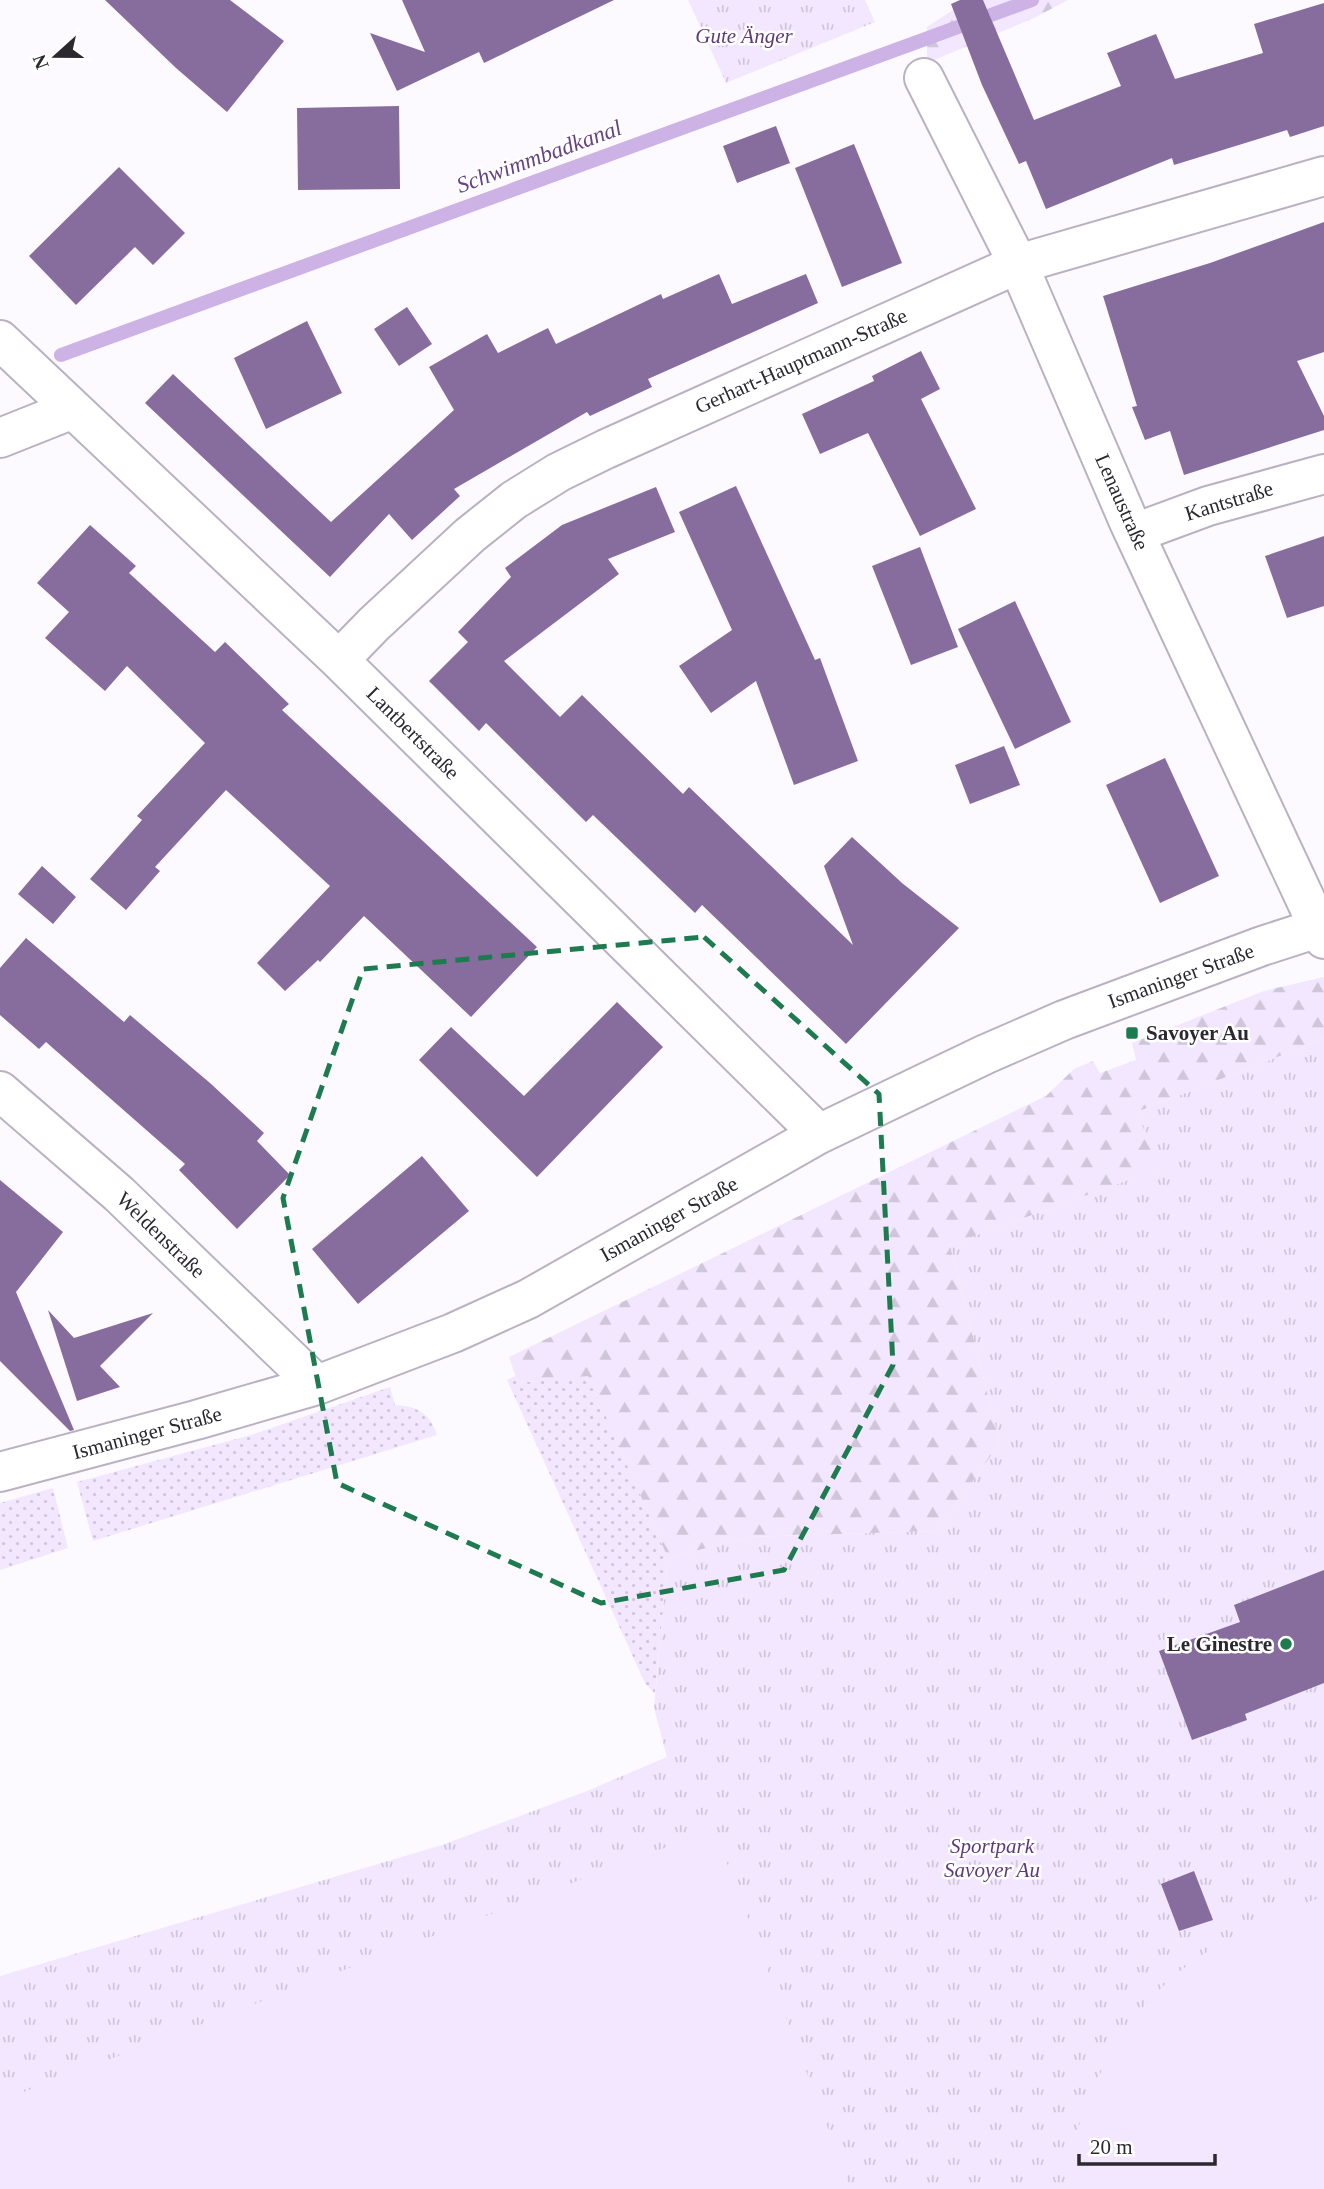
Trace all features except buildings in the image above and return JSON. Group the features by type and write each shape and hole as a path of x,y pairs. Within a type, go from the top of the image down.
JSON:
{"street":[{"name":"Lenaustraße","path":"924,78 1018,264 1135,533 1322,931"},
{"name":"Gerhart-Hauptmann-Straße","path":"339,660 470,535 514,500 559,472 1018,264 1324,176"},
{"name":"Lantbertstraße","path":"0,340 339,660 819,1134"},
{"path":"0,438 73,409"},
{"name":"Kantstraße","path":"1135,533 1208,506 1324,474"},
{"name":"Ismaninger Straße","path":"0,1472 317,1385 453,1333 528,1299 819,1134 1064,1020 1218,962 1322,931"},
{"name":"Weldenstraße","path":"0,1091 119,1194 317,1385"}],"highlighted area":[{"path":"704,937 879,1094 893,1365 784,1570 601,1603 337,1483 283,1198 363,969"}],"green space":[{"name":"Gute Änger","path":"688,0 865,0 875,22 726,83"},
{"path":"968,0 1068,0 1034,18 927,63 927,27"},
{"path":"1324,977 1324,1039 1137,1112 1160,1169 950,1245 1000,1443 938,1531 750,1537 668,1558 588,1376 518,1383 509,1357 1046,1096 1074,1069 1093,1061 1100,1073 1136,1060 1132,1043 1264,991"},
{"name":"Sportpark Savoyer Au","path":"1324,1039 1324,2189 0,2189 0,1976 442,1845 587,1791 667,1757 654,1708 668,1558 750,1537 938,1531 1000,1443 950,1245 1159,1169 1137,1112"},
{"path":"588,1375 668,1558 655,1694 645,1683 507,1380 516,1376 519,1383"},
{"path":"390,1387 395,1405 422,1412 431,1421 437,1435 93,1541 77,1482 251,1435"},
{"path":"53,1488 68,1548 0,1570 0,1503"},
{"path":"714,1829 851,2189 1,2189 0,2101"},
{"path":"1324,1896 1324,2189 1067,2189 1074,2144 1088,2100 1120,2038 1142,2008 1193,1961 1223,1942 1254,1925"}],"waterway":[{"name":"Schwimmbadkanal","path":"61,355 1032,0"}],"place":[{"name":"Savoyer Au","path":"1132,1033"},
{"name":"Le Ginestre","path":"1286,1644"}]}
